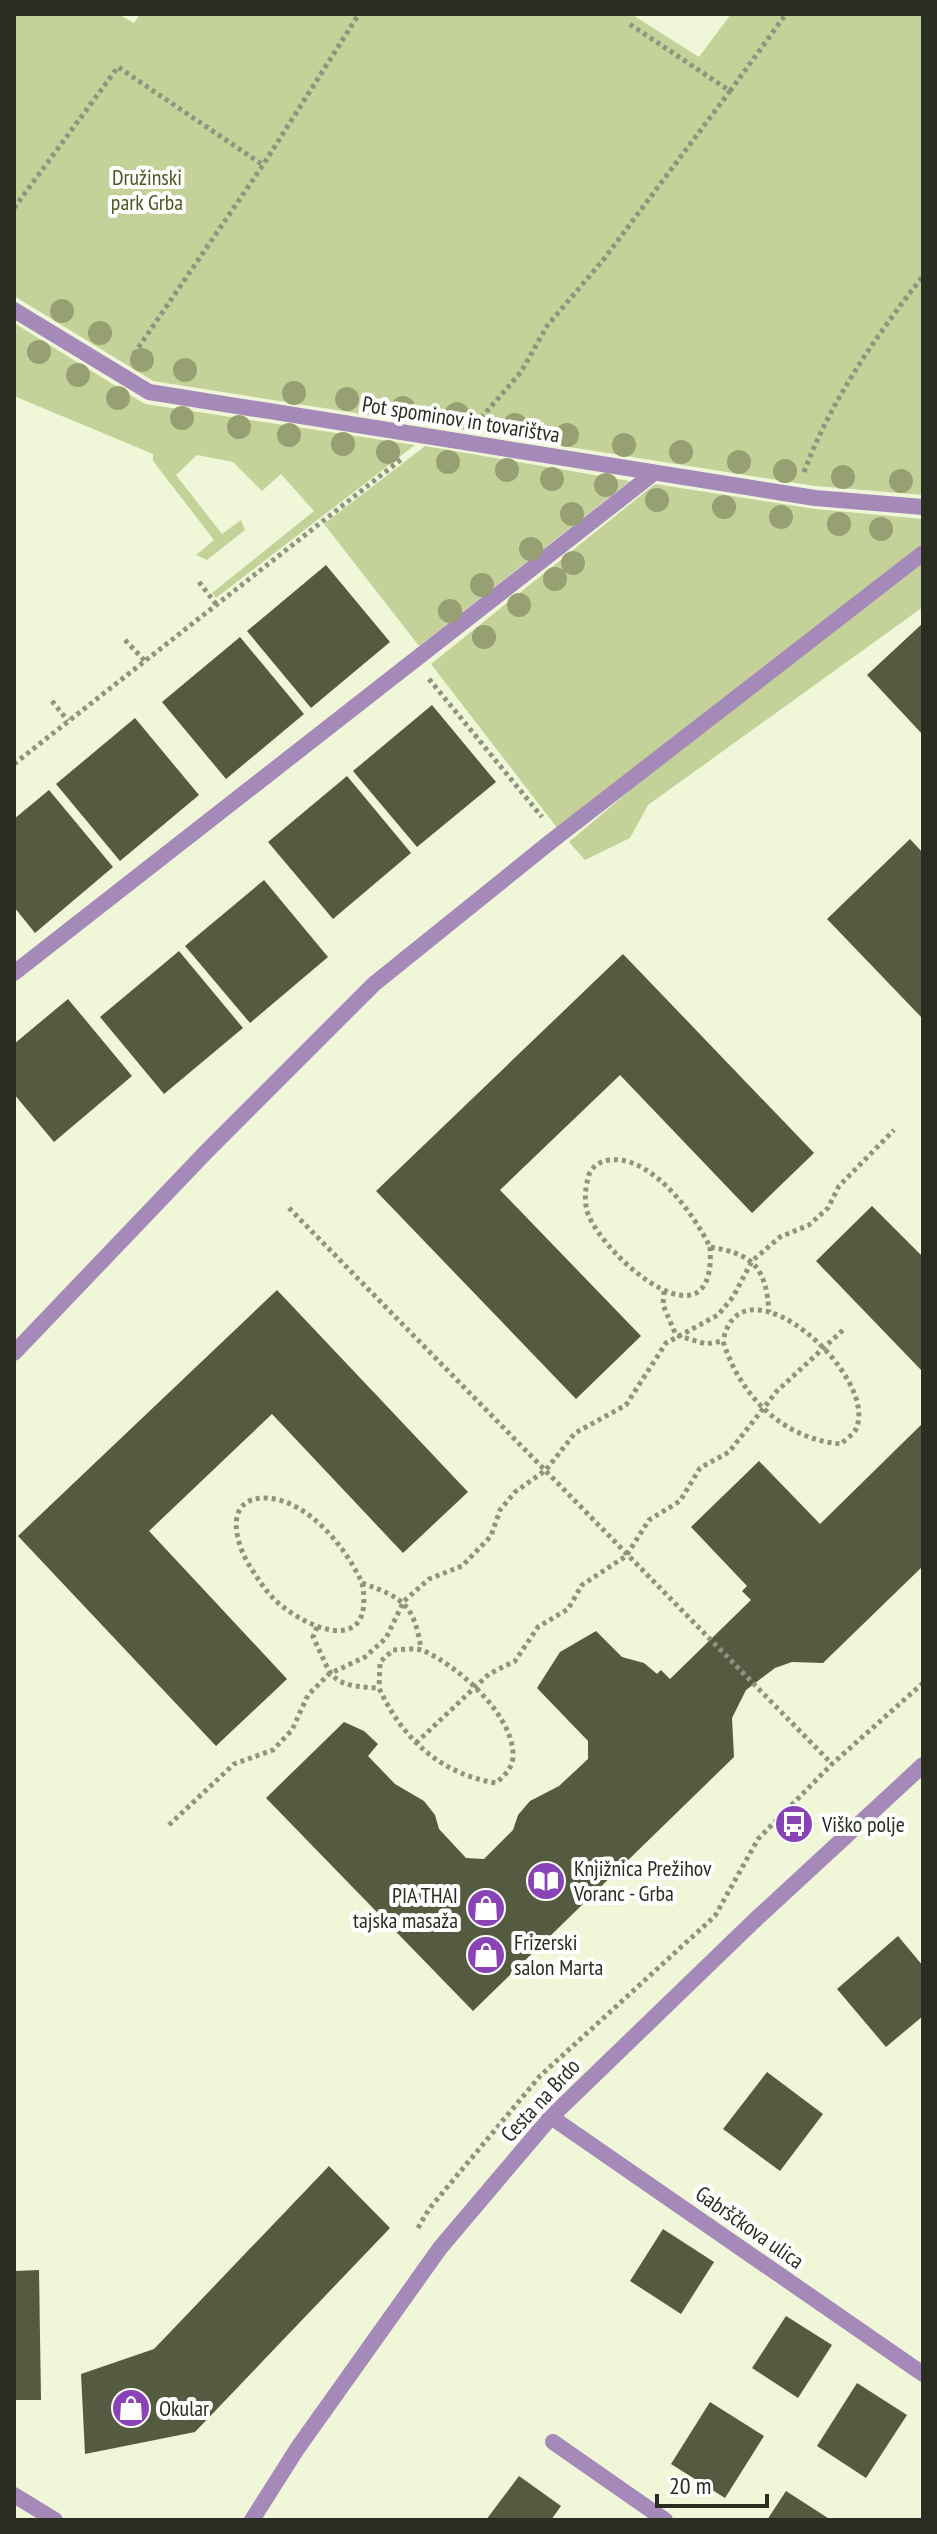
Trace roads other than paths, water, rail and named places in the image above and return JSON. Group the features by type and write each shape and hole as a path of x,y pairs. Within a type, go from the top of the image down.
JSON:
{"street":[{"name":"Pot spominov in tovarištva","path":"14,310 149,392 654,473 796,494 923,507"},
{"path":"14,973 654,473"},
{"path":"14,1353 207,1151 374,984 558,836 923,553"},
{"name":"Cesta na Brdo","path":"252,2520 297,2449 431,2260 551,2117 743,1932 923,1765"},
{"name":"Gabrščkova ulica","path":"551,2117 923,2374"},
{"path":"553,2442 665,2520"},
{"path":"14,2495 55,2520"}],"place":[{"name":"Viško polje","path":"794,1824"},
{"name":"Knjižnica Prežihov Voranc - Grba","path":"546,1881"},
{"name":"PIA THAI tajska masaža","path":"486,1908"},
{"name":"Frizerski salon Marta","path":"486,1955"},
{"name":"Okular","path":"131,2408"}],"park label":[{"name":"Družinski park Grba","path":"147,190"}]}
